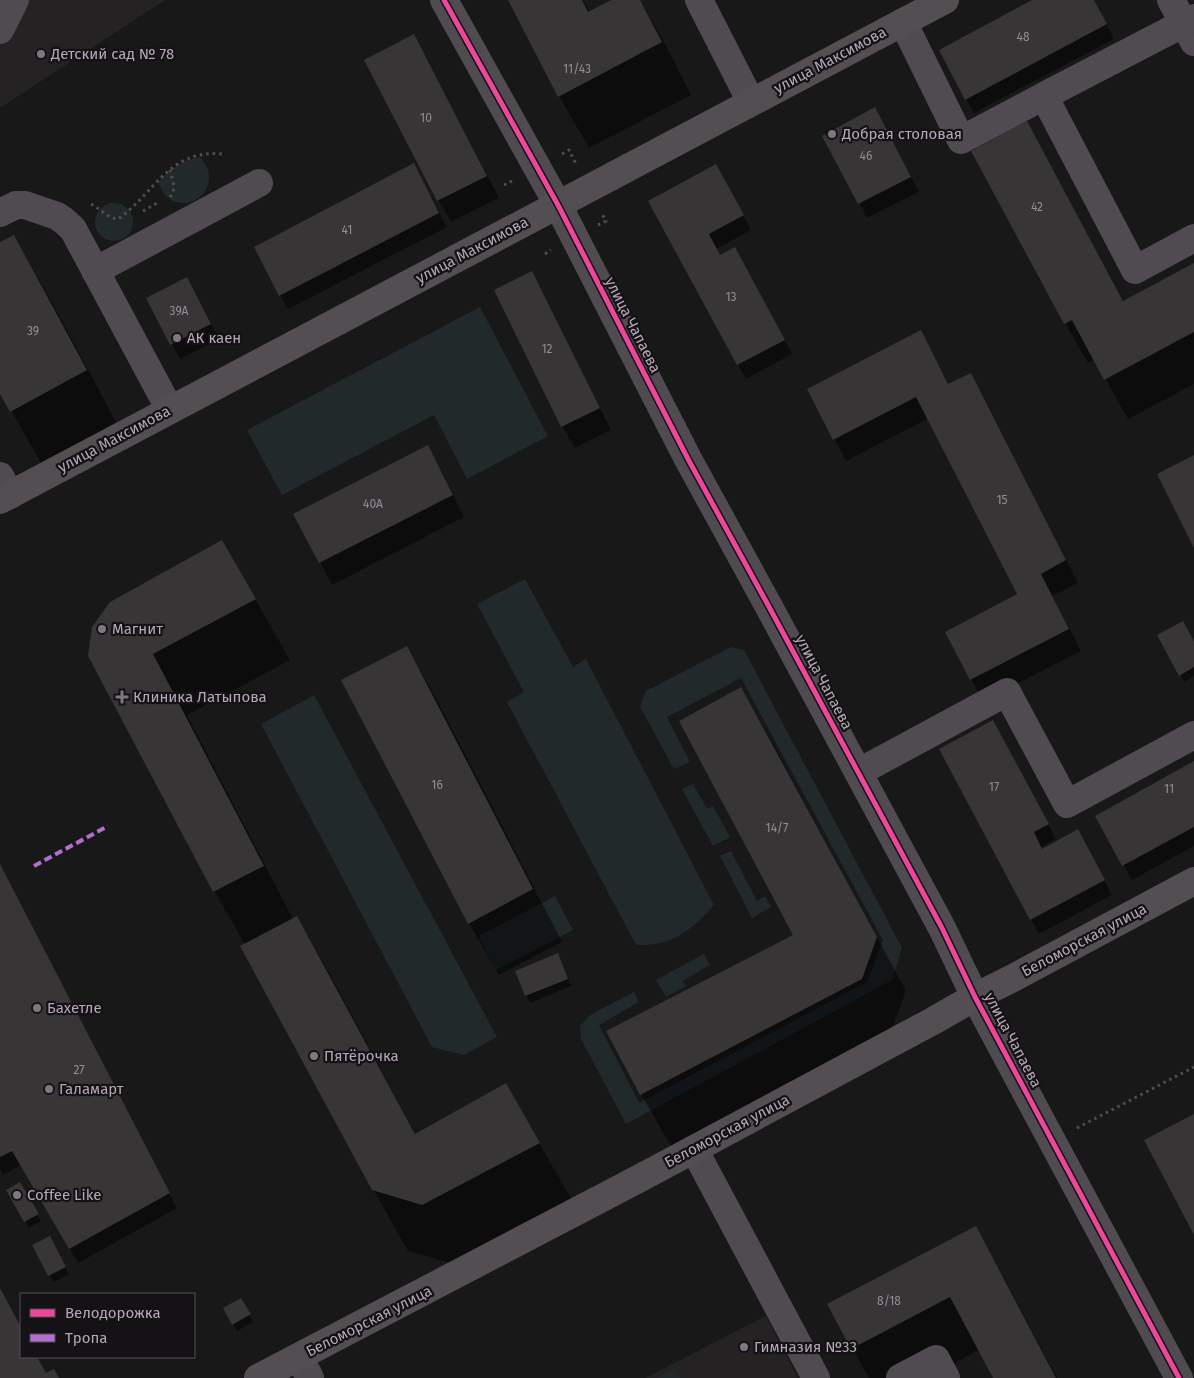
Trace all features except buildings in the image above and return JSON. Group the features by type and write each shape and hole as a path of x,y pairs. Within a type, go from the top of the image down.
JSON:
{"main road":[{"name":"улица Максимова","path":"3,490 170,410 945,0"},
{"name":"Беломорская улица","path":"258,1378 304,1368 600,1200 1194,881"}],"street":[{"path":"0,30 15,0"},
{"name":"улица Чапаева","path":"444,0 558,205 688,460 942,928 975,997 1179,1378"},
{"path":"699,0 750,102"},
{"path":"903,22 961,140 1186,21"},
{"path":"1044,96 1135,270 1194,238"},
{"path":"95,271 259,183"},
{"path":"0,213 16,205 25,205 58,216 73,229 170,410"},
{"path":"858,772 1008,692 1067,804 1194,735"},
{"path":"694,1149 816,1378"},
{"path":"900,1378 936,1359 946,1378"}],"path":[{"path":"118,219 146,194 156,181 185,160 201,155 222,154"},
{"path":"138,214 172,194 174,188 170,170"},
{"path":"58,216 68,206 83,203 97,207 110,218 126,220"},
{"path":"1053,1141 1194,1067"}],"shaded area":[{"name":"Детский сад № 78","path":"0,0 165,0 0,108"},
{"path":"200,157 208,170 209,182 205,192 197,199 186,203 176,202 166,195 158,182 177,166 188,160"},
{"path":"114,203 127,209 133,222 127,235 114,241 101,235 95,222 101,209"},
{"path":"480,307 548,436 467,479 434,415 282,495 247,430"},
{"path":"525,579 573,667 586,659 714,905 690,928 668,941 636,945 507,702 524,692 477,604"},
{"path":"731,647 744,650 902,948 892,980 626,1124 581,1039 580,1026 590,1015 634,992 639,1002 599,1025 639,1103 867,982 883,940 741,678 667,717 690,762 674,769 640,707 646,691"},
{"path":"314,695 497,1037 464,1055 432,1047 261,724"},
{"path":"693,784 707,809 713,806 730,837 713,846 682,789"},
{"path":"731,851 757,901 765,896 771,907 752,918 720,856"},
{"path":"555,896 573,930 496,970 479,936"},
{"path":"704,954 710,965 682,981 686,986 666,997 656,980"},
{"name":"Гимназия №33","path":"766,1316 798,1378 645,1378"},
{"path":"675,1369 680,1378 657,1378"}],"marked path":[{"path":"34,866 108,826"}],"cycle path":[{"path":"444,0 558,205 688,459 942,928 975,997 1179,1378"}],"place":[{"name":"Детский сад № 78","path":"41,54"},
{"name":"Добрая столовая","path":"832,134"},
{"name":"АК каен","path":"177,338"},
{"name":"Магнит","path":"102,629"},
{"name":"Клиника Латыпова","path":"122,697"},
{"name":"Бахетле","path":"37,1008"},
{"name":"Пятёрочка","path":"314,1056"},
{"name":"Галамарт","path":"49,1089"},
{"name":"Coffee Like","path":"17,1195"},
{"name":"Гимназия №33","path":"744,1347"}]}
